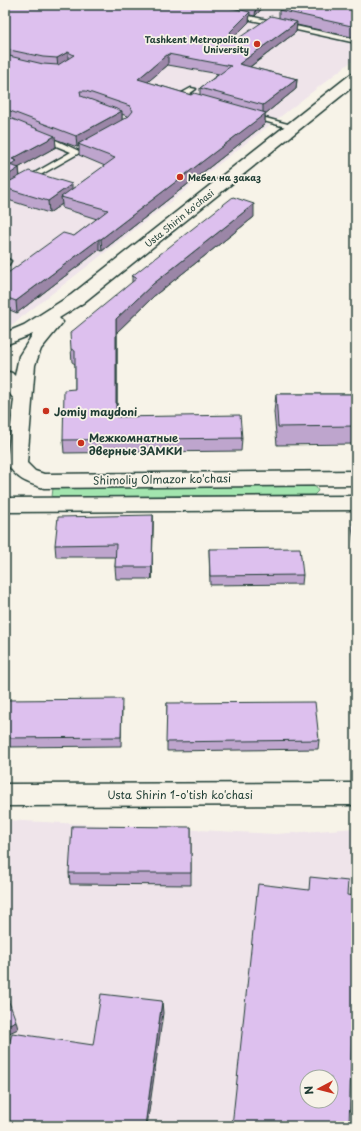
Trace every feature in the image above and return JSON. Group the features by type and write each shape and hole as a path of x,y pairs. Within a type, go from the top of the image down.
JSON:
{"main road":[{"name":"Usta Shirin ko'chasi","path":"5,340 30,330 77,299 356,77"},
{"name":"Usta Shirin ko'chasi","path":"22,399 25,363 32,346 77,299"},
{"path":"5,377 13,385 22,399 21,421 14,434 5,445"},
{"name":"Shimoliy Olmazor ko'chasi","path":"21,421 18,463 20,469 26,475 34,479 44,481 356,478"},
{"path":"9,504 347,503 333,478"},
{"name":"Usta Shirin 1-o'tish ko'chasi","path":"5,795 356,794"}],"lane":[{"path":"227,14 356,41"},
{"path":"193,89 182,95 184,98 197,101"},
{"path":"241,113 293,127"},
{"path":"5,193 81,151 34,134"},
{"path":"5,259 7,261 5,264"}],"shaded area":[{"path":"5,5 356,5 356,58 5,330"},
{"path":"5,820 276,834 356,828 356,1126 5,1126"}],"green space":[{"path":"316,487 318,491 314,495 52,497 53,488"}],"building":[{"path":"5,5 218,5 250,12 230,32 236,40 271,16 297,22 239,64 297,79 263,105 200,88 231,66 168,54 138,79 191,95 194,93 266,113 101,239 16,301 5,297 5,275 63,233 74,236 108,210 61,197 115,158 78,144 129,116 133,111 130,106 86,91 80,91 81,96 122,111 76,136 5,109 5,55 43,64 58,65 74,55 68,52 57,58 43,57 5,49"},
{"path":"286,5 356,5 356,27 279,10"},
{"path":"5,116 55,136 12,159 17,161 9,165 19,168 5,177"},
{"path":"29,171 72,184 48,201 5,188 5,184"},
{"path":"233,197 254,204 153,284 116,319 116,417 240,415 242,438 63,440 64,390 75,389 75,351 71,349 70,333 137,278 132,276"},
{"path":"276,394 356,394 356,426 278,427"},
{"path":"153,515 152,567 115,567 116,544 55,545 58,517"},
{"path":"353,518 356,518 356,536"},
{"path":"300,548 303,575 210,576 209,549"},
{"path":"122,699 121,737 5,738 5,700"},
{"path":"315,702 319,740 166,742 167,703"},
{"path":"72,826 191,827 191,873 69,873"},
{"path":"310,877 348,881 347,895 356,896 349,1126 232,1126 258,884 309,890"},
{"path":"5,991 16,1021 5,1026"},
{"path":"101,994 162,1001 145,1126 5,1126 5,1062 12,1033 93,1045"}],"place":[{"name":"Tashkent Metropolitan University","path":"257,44"},
{"name":"Мебел на заказ","path":"180,177"},
{"name":"Jomiy maydoni","path":"46,411"},
{"name":"Межкомнатные дверные ЗАМКИ","path":"81,443"}]}
